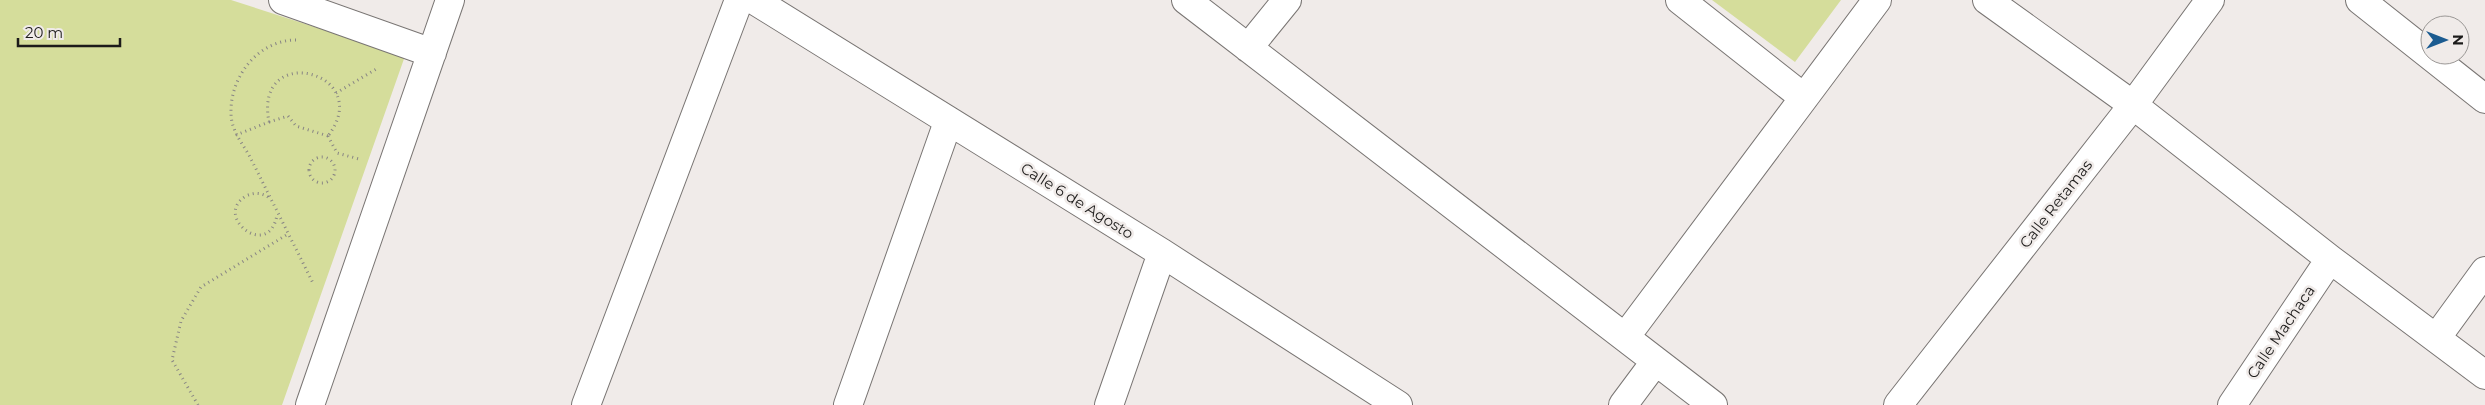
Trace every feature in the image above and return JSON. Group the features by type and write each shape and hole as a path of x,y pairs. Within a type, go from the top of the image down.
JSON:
{"street":[{"path":"283,0 432,53"},
{"path":"310,405 450,0"},
{"path":"586,405 738,0"},
{"name":"Calle 6 de Agosto","path":"754,0 1162,253 1384,401"},
{"path":"1186,0 1626,336 1655,362 1713,405"},
{"path":"1248,48 1287,0"},
{"path":"1680,0 1802,96"},
{"path":"1626,336 1802,96 1876,0"},
{"path":"1987,0 2134,105 2330,260 2485,375"},
{"name":"Calle Retamas","path":"1898,405 2134,105 2210,0"},
{"path":"2360,0 2485,99"},
{"path":"848,405 948,122"},
{"path":"1109,405 1162,253"},
{"name":"Calle Machaca","path":"2232,405 2330,260"},
{"path":"2436,337 2485,271"},
{"path":"1623,405 1655,362"}],"path":[{"path":"301,41 293,40 273,45 255,56 240,73 232,93 231,107 236,135 249,155 314,285"},
{"path":"370,64 379,68"},
{"path":"336,93 386,65"},
{"path":"269,122 268,98 278,82 294,73 306,72 318,75 329,82 336,93 339,116 328,136"},
{"path":"236,135 288,116 296,126 328,136 337,153 359,159"},
{"path":"332,161 324,157 314,159 309,166 312,179 320,184 331,180 335,173 332,161 337,153"},
{"path":"271,201 261,194 247,195 238,206 236,219 244,230 256,235 268,231 274,226 278,214"},
{"path":"198,405 172,360 181,321 201,287 288,234"}],"green space":[{"path":"0,0 231,0 405,56 282,405 0,405"},
{"path":"1712,0 1841,0 1795,62"}]}
